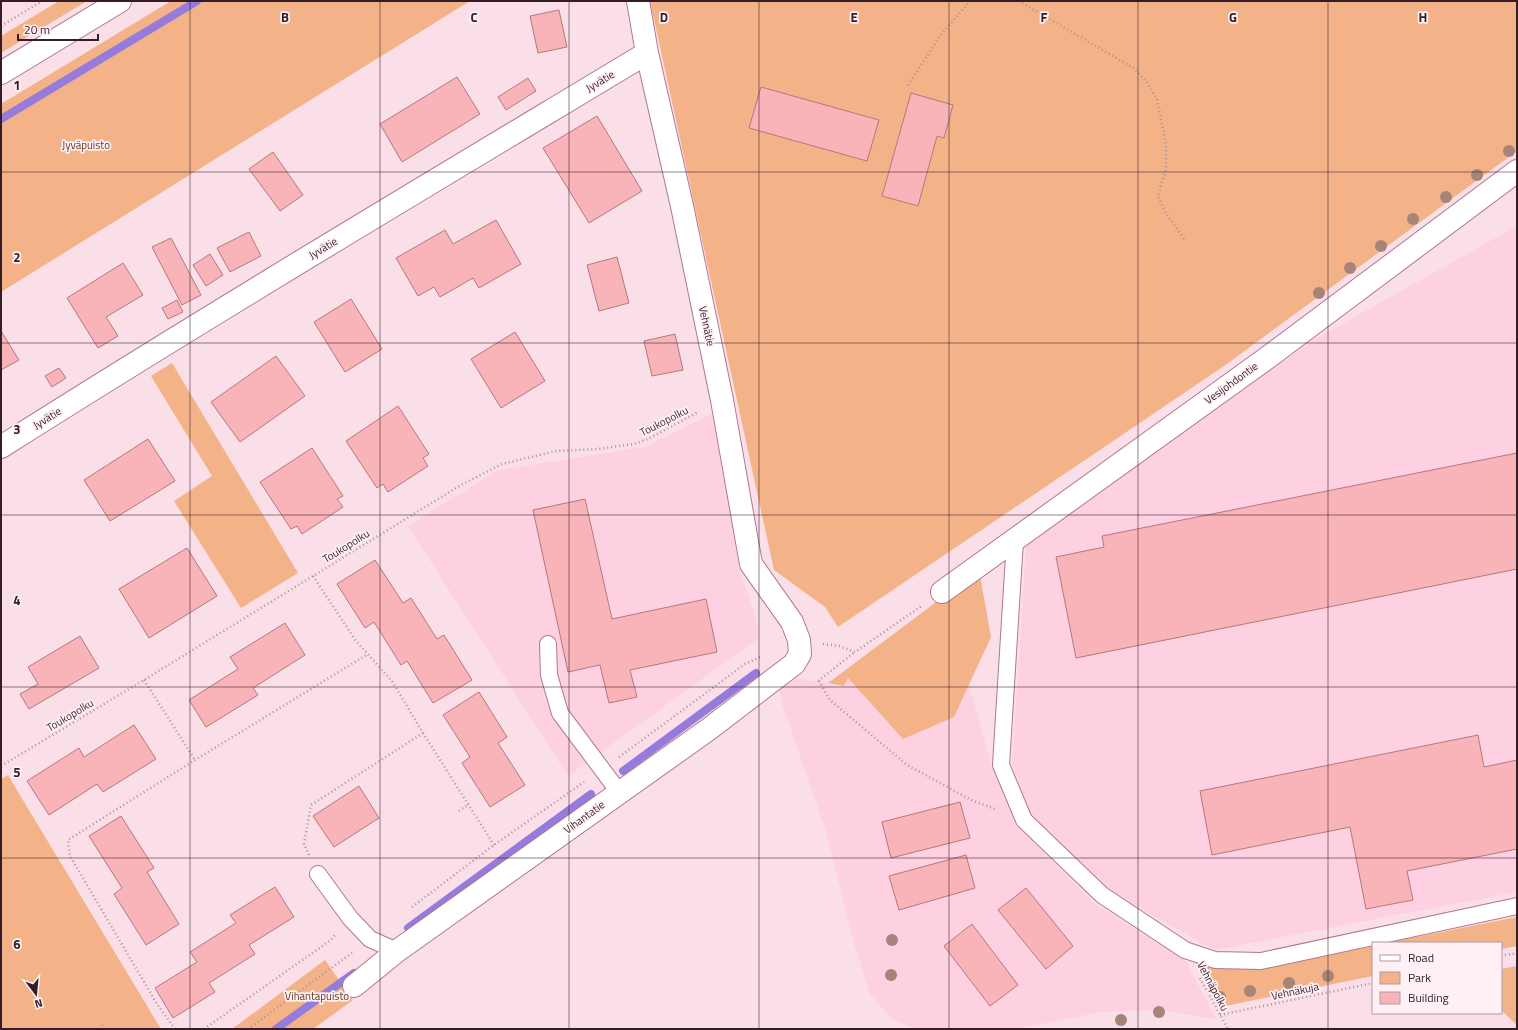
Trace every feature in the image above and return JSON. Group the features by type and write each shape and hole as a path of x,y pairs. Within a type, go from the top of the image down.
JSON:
{"street":[{"path":"1,73 120,1"},
{"name":"Vehnätie","path":"638,1 647,53 682,206 722,400 751,564 792,622 799,640"},
{"name":"Jyvätie","path":"1,446 312,255 647,53"},
{"name":"Vesijohdontie","path":"942,592 1267,358 1517,171"},
{"name":"Vihantatie","path":"354,986 397,951 619,792 710,729 794,664 800,654 799,640"}],"lane":[{"path":"1016,540 1001,765 1024,820 1102,896 1185,950 1215,960 1261,961 1517,906"},
{"path":"548,644 549,676 560,713 619,792"},
{"path":"318,874 350,918 370,939 397,951"}],"path":[{"path":"1,26 42,1"},
{"path":"908,85 940,36 970,1"},
{"path":"1019,1 1135,69 1148,83 1157,99 1166,144 1166,168 1158,196 1165,212 1185,240"},
{"name":"Toukopolku","path":"1,766 461,485 502,464 556,451 598,449 634,444 653,436 722,400"},
{"path":"313,576 356,641 392,681 494,845"},
{"path":"175,1029 157,1004 70,856 68,840 194,760 368,654"},
{"path":"144,680 194,760"},
{"path":"819,681 830,700 907,765 971,800 1024,820"},
{"path":"318,874 304,844 311,805 423,733"},
{"path":"459,811 469,804"},
{"path":"204,1029 330,940 350,918"},
{"name":"Vehnäpolku","path":"1185,950 1228,1029"},
{"path":"1502,956 1517,953"},
{"name":"Vehnäkuja","path":"1220,1015 1372,983"},
{"path":"102,1025 104,1029"}],"shaded area":[{"path":"1517,226 1517,892 1214,950 1107,890 1032,816 1012,765 1026,545 1315,339"},
{"path":"715,412 739,568 752,606 760,637 568,776 408,526 498,470 645,447"},
{"path":"796,678 844,686 848,678 954,717 969,685 992,767 1016,825 1094,903 1186,961 1216,1019 1161,1010 1101,1012 1016,1029 916,1029 893,1020 870,994 853,940 826,831 782,704 779,690"}],"green space":[{"path":"59,1 87,1 1,53 1,36"},
{"name":"Jyväpuisto","path":"171,1 470,1 1,292 1,104"},
{"path":"650,1 1517,1 1517,151 1224,366 838,627 825,607 774,570"},
{"path":"172,363 298,573 241,608 174,501 212,476 151,376"},
{"path":"979,570 991,637 954,717 903,739 848,678 844,686 828,683"},
{"path":"8,775 161,1029 1,1029 1,779"},
{"path":"1517,917 1517,946 1502,949 1502,942 1391,942"},
{"path":"1372,946 1372,976 1220,1007 1196,963 1218,968 1257,969"},
{"name":"Vihantapuisto","path":"325,960 353,1000 313,1029 232,1029"},
{"path":"1517,966 1517,1025 1502,1011 1502,969"}],"building":[{"path":"559,10 567,47 538,53 530,16"},
{"path":"457,77 480,114 402,162 380,124"},
{"path":"528,78 536,91 506,110 498,97"},
{"path":"761,87 879,120 867,161 749,128"},
{"path":"911,93 953,105 944,138 937,136 918,206 882,196"},
{"path":"597,116 642,191 589,223 543,148"},
{"path":"273,152 303,195 280,211 249,169"},
{"path":"496,220 521,264 479,288 473,278 440,297 434,287 418,296 396,258 445,230 453,244"},
{"path":"249,232 261,256 230,272 217,248"},
{"path":"171,238 201,295 182,305 152,247"},
{"path":"210,254 223,275 206,286 193,265"},
{"path":"617,257 629,303 599,311 587,265"},
{"path":"123,263 143,295 106,317 118,336 98,348 67,298"},
{"path":"351,299 382,349 345,372 314,322"},
{"path":"177,300 183,312 168,319 162,308"},
{"path":"1,331 19,360 1,370"},
{"path":"515,332 545,381 501,408 471,359"},
{"path":"675,334 683,370 652,376 644,341"},
{"path":"276,356 305,396 240,442 211,402"},
{"path":"59,368 66,378 52,387 45,376"},
{"path":"398,406 429,454 423,458 428,466 388,492 383,484 377,488 346,441"},
{"path":"148,439 175,481 110,521 84,480"},
{"path":"312,448 343,496 337,499 343,507 302,534 297,526 291,529 260,482"},
{"path":"1517,453 1517,569 1076,658 1056,557 1104,547 1102,536"},
{"path":"585,499 612,619 706,599 717,652 630,670 637,697 609,703 600,665 568,672 533,510"},
{"path":"187,548 217,596 149,638 119,589"},
{"path":"375,560 403,603 411,598 437,639 444,635 472,680 433,703 407,661 401,665 374,622 365,628 337,584"},
{"path":"285,623 305,655 253,688 258,695 206,727 189,700 238,669 230,657"},
{"path":"80,636 99,668 29,709 20,694 38,684 28,667"},
{"path":"479,692 507,737 498,743 525,785 490,807 462,763 470,757 443,715"},
{"path":"134,725 156,759 103,792 97,784 49,815 27,781 79,748 84,757"},
{"path":"1478,735 1484,767 1517,760 1517,849 1407,871 1413,900 1366,909 1350,827 1212,855 1200,791"},
{"path":"359,786 379,818 334,847 313,816"},
{"path":"960,802 970,838 891,858 882,822"},
{"path":"121,816 154,868 147,872 179,924 146,945 114,894 122,888 89,836"},
{"path":"966,855 975,888 899,910 889,876"},
{"path":"275,887 294,917 249,945 255,954 209,983 215,992 173,1018 155,988 197,962 190,952 236,923 230,915"},
{"path":"1026,888 1073,946 1046,969 998,910"},
{"path":"972,924 1018,985 990,1006 944,946"}],"waterway":[{"path":"1,119 197,1"},
{"path":"623,771 756,673"},
{"path":"408,928 591,794"},
{"path":"276,1029 354,973"}]}
